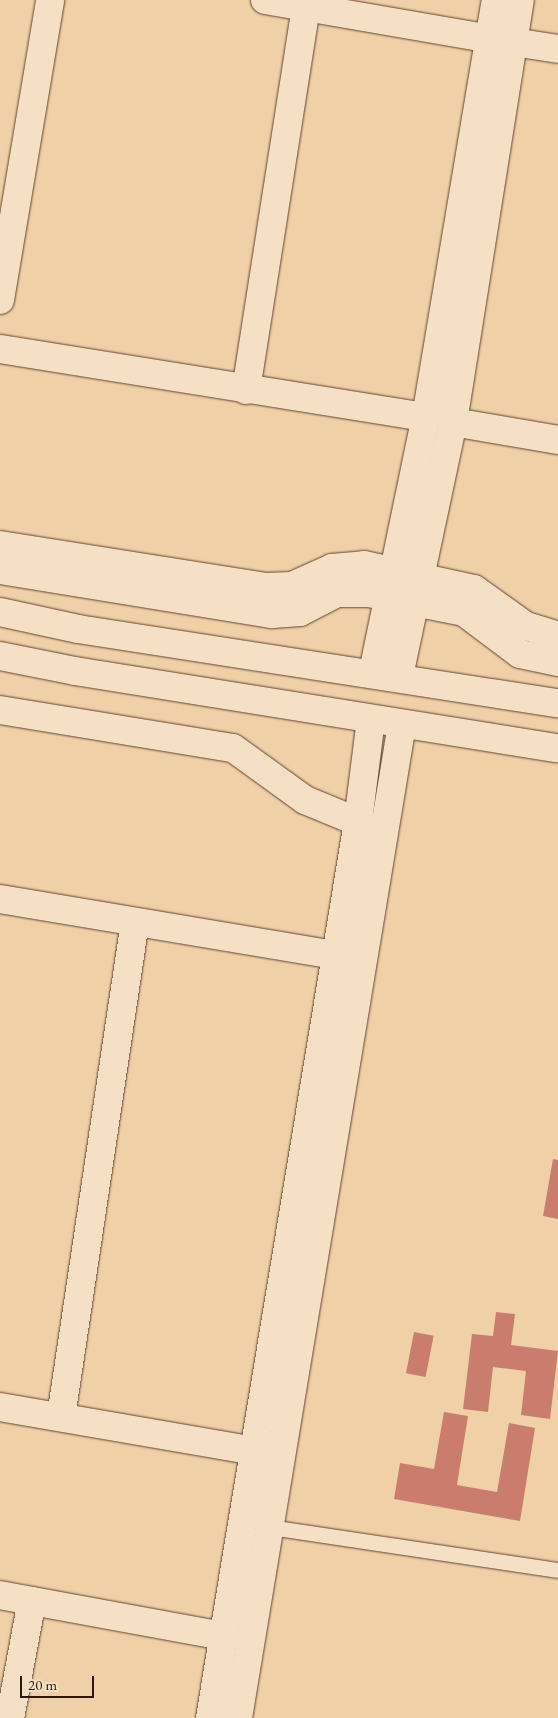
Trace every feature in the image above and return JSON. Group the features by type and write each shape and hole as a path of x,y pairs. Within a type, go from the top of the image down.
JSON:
{"street":[{"path":"0,300 50,0"},
{"path":"265,0 558,49"},
{"path":"386,674 405,586 453,422 502,40 496,0"},
{"path":"405,586 426,417 502,40 520,0"},
{"path":"246,390 306,7"},
{"path":"0,349 246,390 426,417"},
{"path":"453,422 558,440"},
{"path":"0,545 32,563"},
{"path":"0,570 32,563 278,588 305,582 332,568 348,564 464,612 520,654 558,662"},
{"path":"405,586 474,589 492,599 526,626 558,636"},
{"path":"0,612 78,629 386,674 558,703"},
{"path":"0,612 13,626 15,633 10,646 0,651"},
{"path":"75,671 55,650 61,637 78,629"},
{"path":"0,656 75,671 558,748"},
{"path":"0,710 233,748 304,800 385,833"},
{"path":"238,1718 269,1527 348,957 358,822 372,719"},
{"path":"210,1718 254,1451 348,957 385,833 402,724"},
{"path":"0,899 348,957"},
{"path":"61,1417 135,923"},
{"path":"0,1407 254,1451"},
{"path":"0,1595 224,1636"},
{"path":"10,1718 32,1601"}],"lane":[{"path":"242,1522 558,1570"}],"building":[{"path":"553,1159 558,1160 558,1219 543,1216"},
{"path":"496,1312 515,1314 511,1345 558,1351 550,1419 521,1415 526,1371 493,1367 488,1412 463,1409 472,1334 493,1336"},
{"path":"414,1332 434,1336 426,1377 406,1373"},
{"path":"444,1412 468,1416 457,1485 497,1492 509,1423 535,1428 520,1521 394,1499 400,1463 434,1469"}]}
